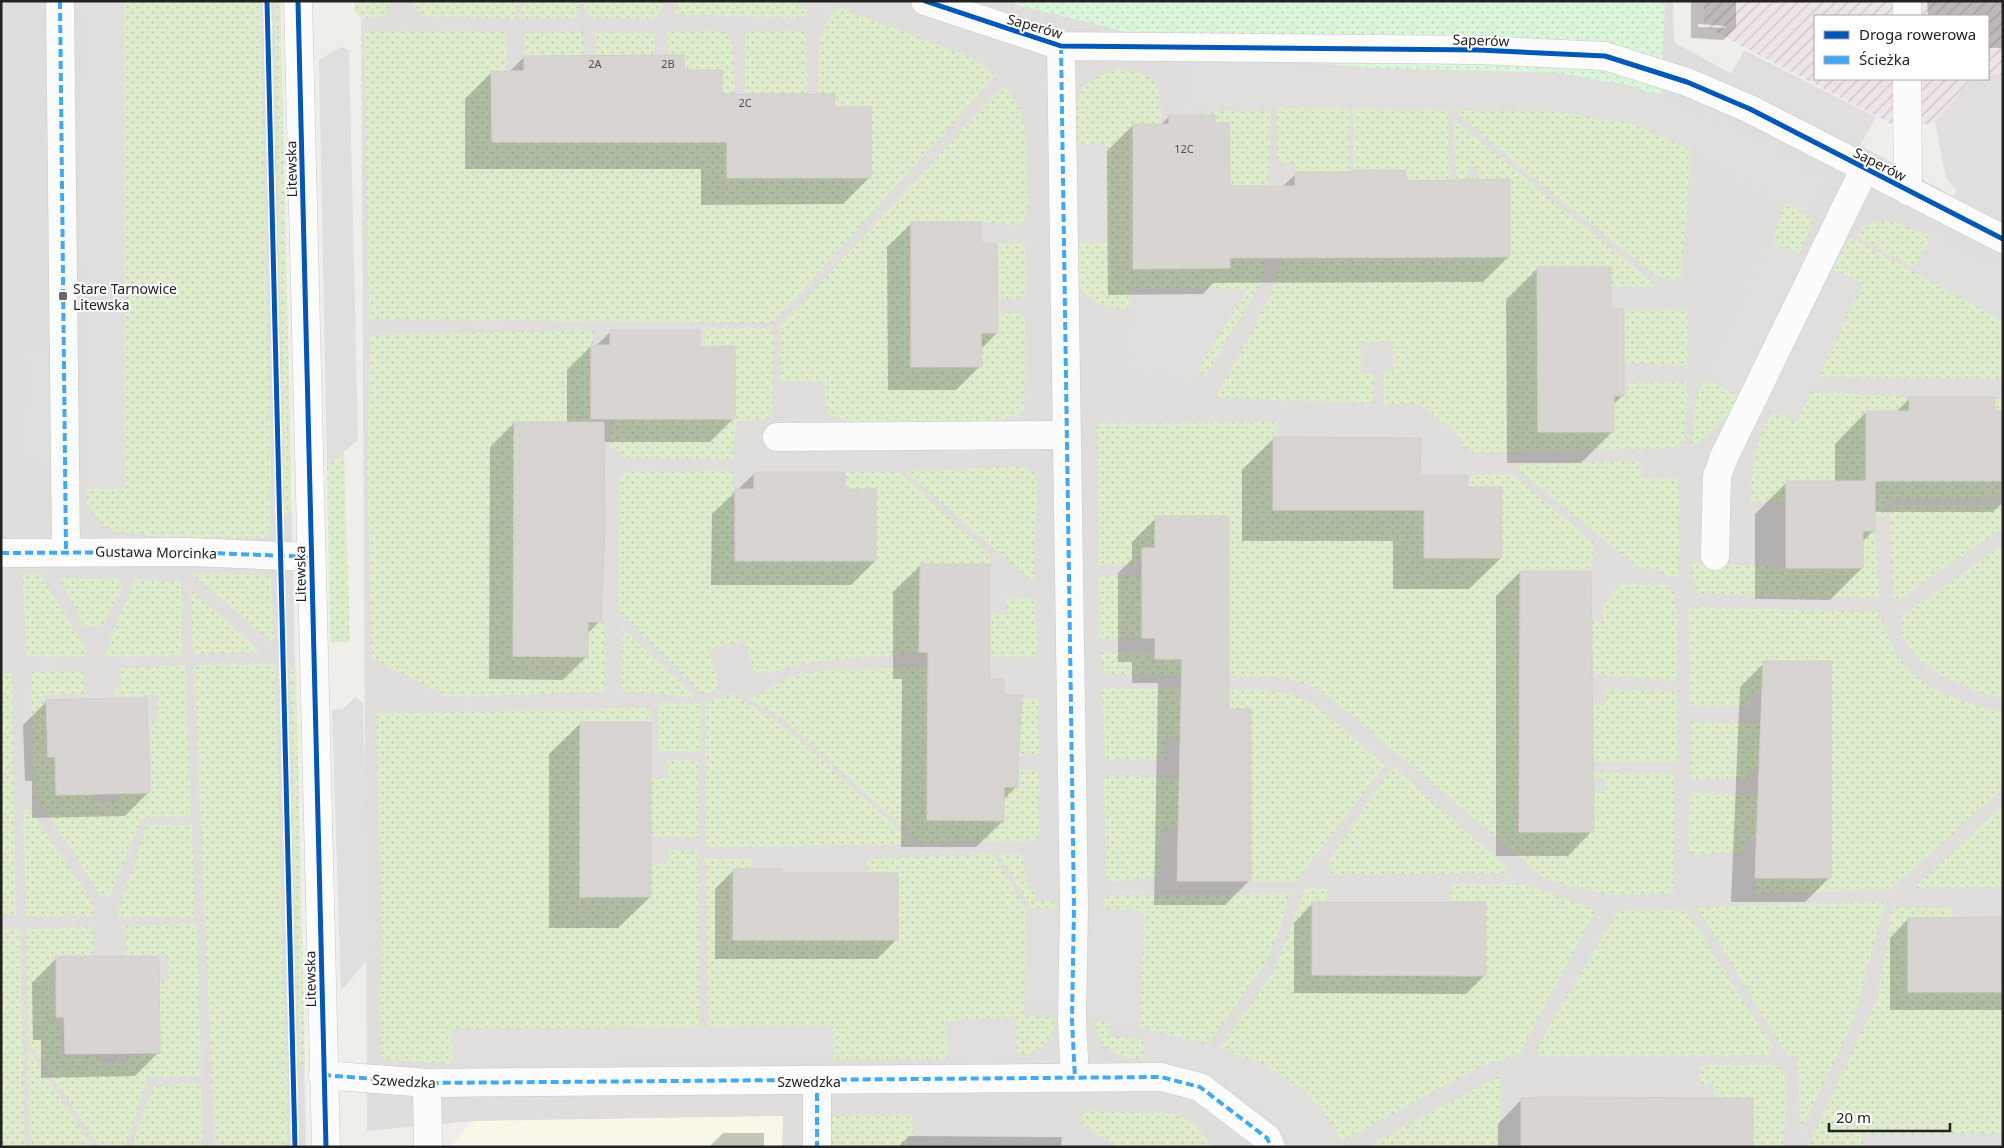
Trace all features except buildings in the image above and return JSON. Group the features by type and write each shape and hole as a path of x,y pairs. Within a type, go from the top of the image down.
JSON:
{"street":[{"path":"60,1 66,552"},
{"name":"Litewska","path":"298,1 326,1147"},
{"name":"Saperów","path":"924,1 1061,46 1479,50 1605,56 1687,82 1750,109 2003,239"},
{"path":"1907,1 1907,15"},
{"path":"1061,46 1074,908 1072,1020 1075,1078"},
{"path":"1907,80 1908,190"},
{"path":"1715,556 1717,476 1724,457 1865,168"},
{"path":"776,437 1066,435"},
{"name":"Gustawa Morcinka","path":"1,553 189,552 311,557"},
{"name":"Szwedzka","path":"323,1075 427,1083 817,1081 1161,1076 1200,1087 1267,1138 1271,1147"},
{"path":"817,1081 817,1147"},
{"path":"427,1083 428,1147"}],"shaded area":[{"path":"1,1 280,1 306,1147 1,1147"},
{"path":"81,1 124,1 125,489 82,489"},
{"path":"361,1 1673,1 1674,42 2003,224 2003,1147 782,1147 783,1116 473,1121 367,1131"},
{"path":"789,1 835,1 823,14"},
{"path":"1704,1 2003,1 2003,75 1989,75 1989,15 1814,15 1814,80 1970,80 1935,123 1897,127 1704,26"},
{"path":"341,47 349,50 358,440 327,466 319,60"},
{"path":"1744,50 1876,117 1851,161 1719,96"},
{"path":"1187,63 1561,73 1636,87 1763,144 1821,182 1808,213 1669,138 1631,123 1554,111 1187,107"},
{"path":"1989,75 2003,75 2003,239 1951,201 1956,190 1946,178 1935,123 1970,80 1989,80"},
{"path":"1106,144 1108,243 1075,243 1074,145"},
{"path":"1933,235 2003,274 2003,319 1912,270"},
{"path":"1772,241 1863,283 1797,422 1706,380"},
{"path":"1129,288 1247,290 1192,378 1134,367 1135,329"},
{"path":"27,358 51,359 47,462 24,461"},
{"path":"355,697 363,703 370,957 341,991 332,710 343,709"},
{"path":"1029,908 1144,911 1140,1024 1072,1020 1072,1005 1027,1003"},
{"path":"1015,1017 1017,1055 948,1059 946,1021"},
{"path":"833,1026 833,1060 452,1064 451,1029"},
{"path":"1143,1028 1211,1045 1261,1063 1305,1091 1323,1112 1346,1147 1292,1147 1277,1124 1233,1089 1167,1062 1144,1060"},
{"path":"783,1116 782,1147 450,1147 473,1121"},
{"path":"2003,1134 2003,1147 1864,1147 1863,1135"}],"green space":[{"path":"124,1 260,1 271,474 270,536 264,538 162,537 117,532 107,528 88,508 85,489 125,489"},
{"path":"274,1 280,1 291,473 291,509 285,520"},
{"path":"354,1 393,1 385,16 363,19 354,11"},
{"path":"520,1 514,19 422,16 411,2"},
{"path":"523,1 578,1 580,6 575,18 517,19"},
{"path":"586,1 666,1 655,19 590,18 584,7"},
{"path":"679,1 789,1 810,9 803,18 672,14"},
{"path":"1002,1 1665,1 1661,94 1213,54"},
{"path":"838,7 972,58 996,75 773,323 369,319 364,31 507,32 508,71 491,71 492,142 727,142 728,178 871,178 871,107 835,107 835,94 818,94 819,47 825,25"},
{"path":"583,31 584,70 540,70 539,56 524,56 525,33"},
{"path":"668,31 722,31 732,38 736,108 722,108 721,70 684,70 684,55 668,55"},
{"path":"752,31 805,31 807,108 745,94 745,34"},
{"path":"595,33 655,33 655,70 612,70 612,55 595,55"},
{"path":"1122,69 1145,74 1152,79 1156,85 1161,102 1161,124 1133,124 1133,269 1230,268 1229,124 1215,123 1215,115 1205,115 1205,111 1271,111 1264,278 1206,375 1197,371 1246,290 1130,289 1132,309 1124,309 1109,307 1094,301 1083,290 1076,279 1075,243 1107,243 1106,145 1074,145 1076,105 1085,86 1106,73"},
{"path":"1004,85 1020,108 1026,139 1028,212 1020,225 981,222 911,222 911,366 981,367 981,333 998,333 998,315 1021,313 1025,320 1024,411 1017,415 991,422 854,423 830,415 826,409 824,381 781,381 780,327"},
{"path":"1277,107 1350,108 1348,184 1295,173 1295,164 1284,163 1277,159"},
{"path":"1354,108 1448,109 1450,181 1406,181 1366,170 1354,170"},
{"path":"1453,109 1554,111 1631,123 1692,150 1681,275 1673,279 1659,278 1526,172"},
{"path":"1453,119 1658,287 1611,286 1537,267 1614,396 1627,396 1627,383 1687,382 1684,442 1671,448 1471,453 1449,426 1418,404 1384,404 1384,371 1394,370 1393,341 1360,343 1361,373 1374,373 1373,403 1215,398 1273,289 1279,272 1281,258 1510,257 1510,179 1477,179 1477,166 1468,166 1468,181 1456,181"},
{"path":"1786,203 1810,218 1813,222 1799,253 1772,241"},
{"path":"1883,221 1896,222 1932,237 1914,267 1856,236 1863,226"},
{"path":"1850,237 2003,321 2003,379 1818,377 1862,283 1833,269"},
{"path":"998,243 1018,243 1025,247 1026,293 1017,299 981,299 981,260 998,260"},
{"path":"1624,309 1688,309 1687,365 1613,363"},
{"path":"705,328 774,328 772,413 767,418 736,422 733,460 626,458 610,446 611,419 735,419 735,347 705,347"},
{"path":"593,330 593,345 591,345 591,422 514,422 513,656 588,622 604,622 604,692 447,697 372,658 367,470 370,335"},
{"path":"1706,380 1744,398 1709,434 1694,445 1691,445 1697,394"},
{"path":"1811,392 1909,397 1909,411 1866,411 1866,481 2003,481 2003,497 1893,500 1884,508 1885,517 1866,516 1786,502 1750,501 1758,443 1767,421 1774,411 1797,422"},
{"path":"1995,397 2003,398 2003,411 1995,411"},
{"path":"1277,422 1274,509 1424,510 1425,558 1502,558 1502,487 1468,487 1468,475 1512,474 1594,543 1591,571 1520,571 1519,832 1593,832 1594,791 1605,791 1605,779 1592,778 1592,772 1675,774 1673,890 1665,894 1608,895 1547,880 1335,701 1312,686 1274,676 1105,674 1100,656 1103,652 1155,655 1156,659 1228,659 1156,516 1155,548 1142,548 1142,564 1099,565 1097,424"},
{"path":"344,452 350,642 330,642 327,466"},
{"path":"1640,461 1641,478 1679,479 1679,576 1667,576 1655,568 1640,569 1517,469 1522,465"},
{"path":"1020,466 1033,472 1037,483 1034,583 905,471"},
{"path":"733,470 733,488 735,489 735,561 876,561 876,489 845,489 845,472 899,472 991,556 990,564 920,565 919,652 820,661 767,673 758,672 753,668 744,640 709,650 719,688 715,692 702,694 618,610 620,478 625,472"},
{"path":"1895,505 2003,505 2003,528 1898,600 1893,596 1890,509"},
{"path":"1863,531 1875,531 1879,596 1868,598 1700,594 1692,581 1692,562 1786,568 1863,568"},
{"path":"2003,545 2003,698 1972,689 1935,671 1919,659 1907,645 1901,631 1903,615"},
{"path":"22,573 41,575 85,648 86,657 27,656"},
{"path":"230,573 271,577 274,643 191,574"},
{"path":"1099,576 1155,577 1155,623 1142,624 1142,638 1100,639"},
{"path":"59,577 120,580 123,585 103,626 85,627"},
{"path":"135,579 181,582 182,655 104,657"},
{"path":"1621,584 1665,585 1674,592 1674,604 1678,605 1676,681 1592,674 1592,621 1603,621 1603,606"},
{"path":"190,589 261,652 194,654"},
{"path":"1030,598 1035,602 1037,651 1032,657 991,657 990,614 1007,614 1007,599"},
{"path":"1689,607 1876,612 1903,663 1923,682 1962,701 2003,712 2003,789 1889,890 1755,894 1755,878 1831,878 1763,694 1751,695 1751,706 1690,706"},
{"path":"623,628 694,697 628,692 622,688"},
{"path":"275,664 287,1106 286,1147 215,1147 194,665"},
{"path":"185,665 191,816 142,818 110,896 101,896 34,793 31,672 83,671 84,694 44,695 46,759 54,759 55,795 91,794 92,802 117,802 117,795 152,793 150,722 158,722 157,695 115,696 115,688 121,688 120,668"},
{"path":"290,667 296,668 305,1068 299,1062"},
{"path":"925,667 928,679 928,820 1004,821 1004,787 1020,787 1020,770 1034,770 1039,774 1039,838 1033,841 921,843 782,718 749,699 791,677 825,670"},
{"path":"12,673 16,915 1,914 1,674"},
{"path":"1104,688 1265,690 1287,693 1312,703 1385,765 1296,881 1251,881 1251,709 1182,709 1182,738 1164,738 1164,760 1105,759 1102,692"},
{"path":"1605,690 1676,691 1678,762 1592,762 1593,705 1605,705"},
{"path":"732,694 777,722 804,744 914,844 706,847 705,703"},
{"path":"1021,699 1038,699 1039,751 1034,755 1004,755"},
{"path":"658,703 700,703 700,752 658,752"},
{"path":"650,707 651,722 580,722 580,897 651,897 651,865 668,864 668,850 698,851 700,1027 452,1029 452,1064 382,1059 379,994 383,957 376,714"},
{"path":"1691,722 1760,724 1760,770 1748,770 1748,780 1691,779"},
{"path":"668,760 698,760 699,838 651,837 651,778 668,778"},
{"path":"1393,766 1508,869 1505,873 1333,875 1327,864"},
{"path":"1108,776 1179,778 1179,828 1161,828 1160,877 1112,882 1106,879 1104,779"},
{"path":"1693,793 1757,796 1757,841 1745,841 1745,852 1694,855 1688,850 1690,798"},
{"path":"2003,805 2003,887 1914,888"},
{"path":"23,809 30,809 94,904 95,915 26,916"},
{"path":"147,825 192,825 195,918 117,917"},
{"path":"998,853 1022,855 1028,889 1036,889 1035,902 1052,900 1055,910 1031,908"},
{"path":"993,854 1026,909 1024,1016 1056,1018 1052,1033 1039,1049 1017,1055 1015,1017 946,1021 948,1059 833,1060 833,1026 708,1027 706,859 752,859 751,869 733,870 734,940 897,940 867,873 867,859"},
{"path":"1451,884 1527,885 1596,910 1520,1053 1478,1068 1342,1141 1323,1112 1220,1048 1276,967 1305,888 1328,888 1326,902 1312,903 1312,975 1451,902"},
{"path":"1289,894 1282,923 1264,966 1208,1044 1139,1028 1144,911 1104,909 1105,896"},
{"path":"1885,902 1853,1022 1801,1130 1797,1056 1787,1055 1697,907"},
{"path":"1892,907 1952,908 1952,918 1908,918 1908,992 2003,992 2003,1134 1864,1135 1864,1147 1808,1147 1878,997"},
{"path":"1685,909 1772,1046 1769,1055 1540,1056 1536,1049 1619,910"},
{"path":"197,924 201,1076 148,1077 125,1147 100,1147 28,1041 26,929 94,927 94,954 52,955 53,1021 61,1020 62,1057 100,1056 100,1063 127,1062 127,1055 161,1054 160,981 168,980 167,955 126,955 125,926"},
{"path":"1,929 20,930 25,1147 1,1147"},
{"path":"1095,1021 1110,1022 1109,1036 1144,1039 1144,1060 1110,1051 1100,1040"},
{"path":"27,1047 92,1147 30,1147"},
{"path":"1700,1065 1777,1065 1787,1080 1783,1147 1753,1147 1714,1098 1714,1083 1700,1085"},
{"path":"1500,1075 1500,1147 1367,1147"},
{"path":"201,1083 203,1147 131,1147 154,1086"},
{"path":"1082,1110 1173,1114 1186,1119 1196,1126 1212,1147 1118,1147 1082,1124"},
{"path":"834,1116 912,1116 913,1135 908,1136 908,1147 830,1147 829,1121"}],"marked path":[{"path":"60,1 66,552"},
{"path":"1061,46 1074,908 1072,1020 1075,1078"},
{"path":"1,553 189,552 311,557"},
{"path":"323,1075 427,1083 1161,1077 1200,1087 1267,1138 1271,1147"},
{"path":"817,1081 817,1147"}],"cycle path":[{"path":"267,1 295,1147"},
{"path":"298,1 326,1147"},
{"path":"925,1 1061,46 1479,50 1605,56 1687,82 1750,109 2003,239"}],"place":[{"name":"Stare Tarnowice Litewska","path":"63,296"}]}
